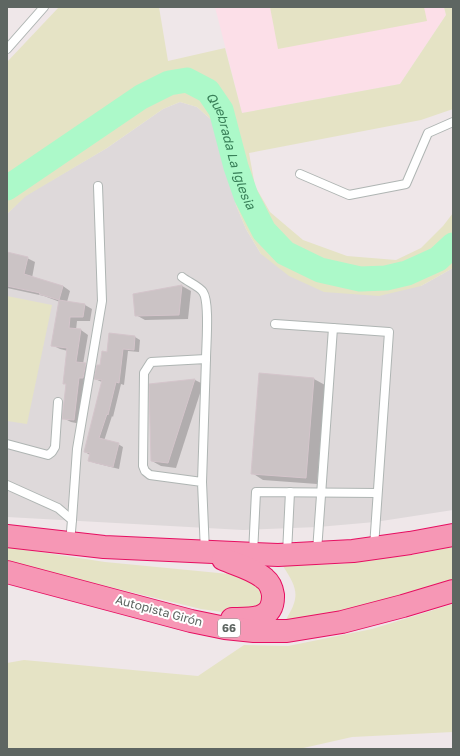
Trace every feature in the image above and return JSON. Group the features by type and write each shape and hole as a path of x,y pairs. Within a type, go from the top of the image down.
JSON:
{"highway":[{"path":"7,536 70,544 140,549 253,555 287,555 316,554 374,548 453,535"},
{"path":"191,621 261,617 268,613 273,601 271,586 262,576 251,570 205,552"},
{"name":"Autopista Girón","path":"7,572 191,621 254,632 287,631 342,622 453,591"}],"lane":[{"path":"7,49 44,7"},
{"path":"300,174 349,195 406,184 428,133 453,122"},
{"path":"70,544 77,449 102,301 98,186"},
{"path":"182,278 203,292 205,297 206,359 202,482 205,552"},
{"path":"275,324 389,332 374,548"},
{"path":"316,554 333,328"},
{"path":"202,482 150,475 145,471 143,466 144,374 151,362 206,359"},
{"path":"7,444 48,455 52,452 55,447 58,402"},
{"path":"7,485 58,508 72,520"},
{"path":"253,555 256,492 378,493"},
{"path":"287,555 290,492"}],"shaded area":[{"path":"59,7 159,7 168,61 225,48 242,113 400,84 446,15 444,7 453,7 453,109 421,120 249,153 255,186 270,212 303,240 347,256 396,260 421,248 443,226 453,213 453,268 421,286 379,296 324,292 289,276 261,254 246,229 236,205 216,124 197,107 180,102 163,109 107,148 26,196 7,214 7,62"},
{"path":"215,7 444,7 446,15 400,84 242,113"},
{"path":"270,7 424,7 427,21 278,49"},
{"path":"180,102 197,107 216,124 236,205 246,229 261,254 421,286 453,268 453,510 375,522 318,527 243,530 7,517 7,214 25,196 107,148 163,109"},
{"path":"7,296 52,305 27,424 7,421"},
{"path":"7,547 105,562 229,574 252,580 259,586 262,594 261,603 257,611 229,613 201,609 7,562"},
{"path":"453,547 453,581 365,607 284,623 293,607 296,594 295,588 283,566 343,564 418,554"},
{"path":"453,604 453,732 352,737 299,749 7,749 7,663 24,660 198,676 244,645 288,646 372,629"}],"building":[{"path":"7,252 28,257 24,274 63,286 59,300 39,294 40,293 7,286"},
{"path":"182,285 179,315 135,316 133,294"},
{"path":"59,300 85,304 83,317 70,317 69,328 81,329 76,362 86,363 83,378 79,378 74,420 62,419 66,384 63,384 67,348 51,346"},
{"path":"109,333 135,336 134,350 123,349 119,383 116,382 108,415 107,414 99,438 119,443 113,467 88,461 90,453 84,452 102,380 94,379 97,365 100,365 102,351 107,352"},
{"path":"259,373 314,378 306,478 251,474"},
{"path":"195,379 168,463 151,461 149,384"}],"waterway":[{"name":"Quebrada La Iglesia","path":"7,188 141,97 169,83 187,80 208,91 221,110 236,167 246,196 264,231 285,253 320,270 360,279 386,278 407,273 438,259 453,245"}]}
